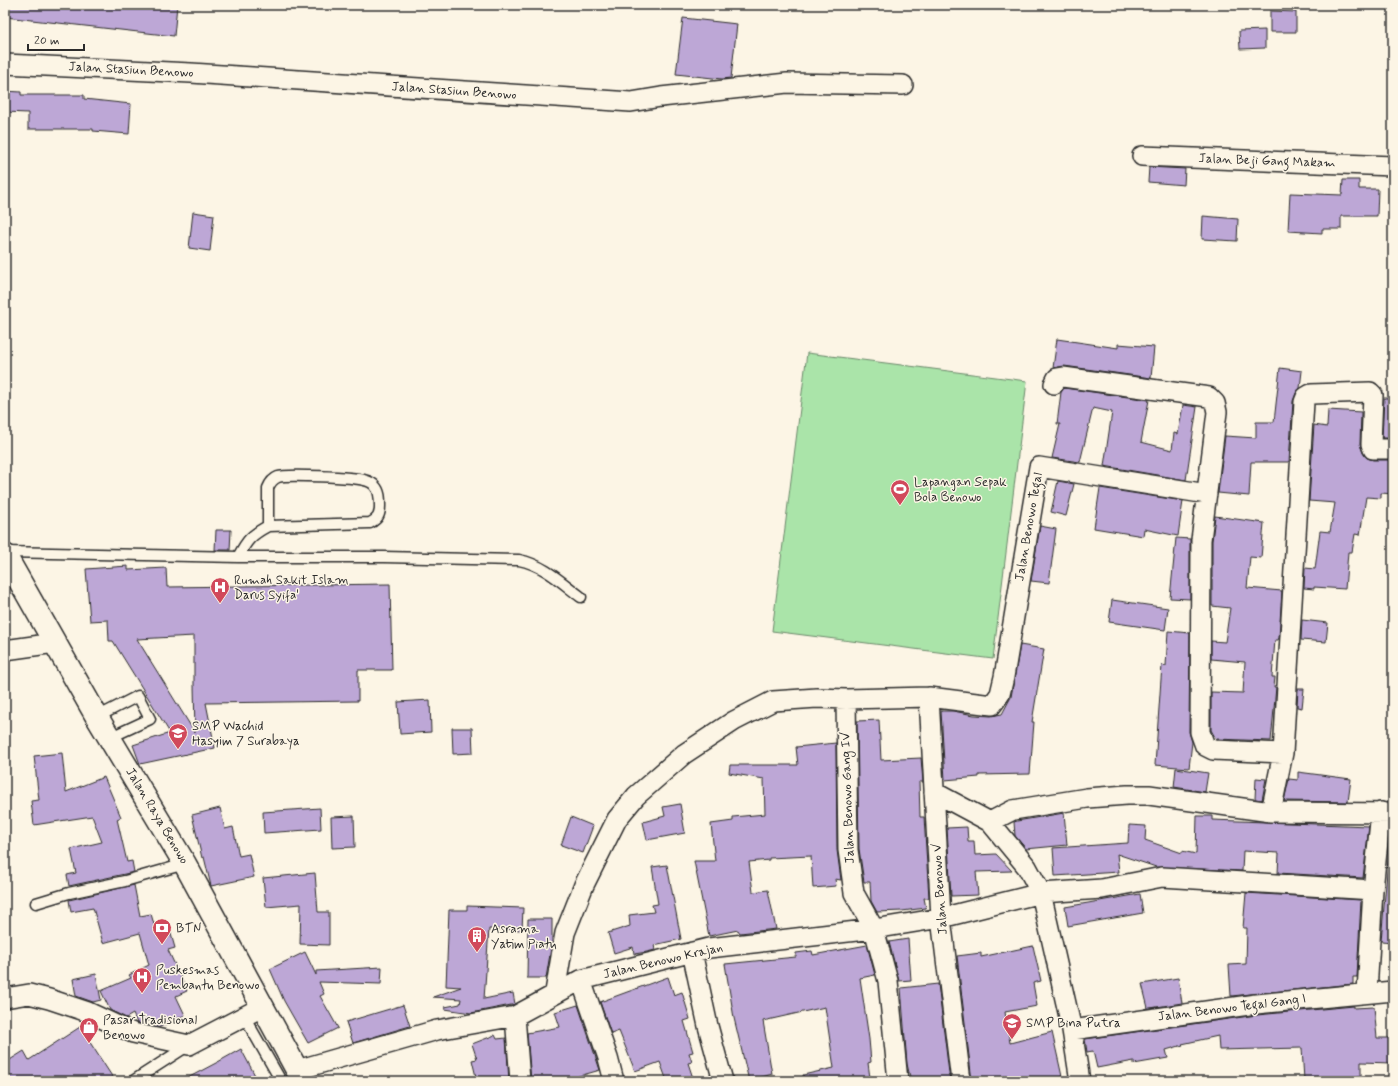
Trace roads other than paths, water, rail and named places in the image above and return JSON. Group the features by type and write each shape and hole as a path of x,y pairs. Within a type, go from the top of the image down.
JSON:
{"main road":[{"name":"Jalan Raya Benowo","path":"5,555 10,575 55,643 109,738 185,864 253,1011 293,1077"}],"street":[{"name":"Jalan Stasiun Benowo","path":"5,64 191,73 631,102 661,96 787,83 903,85"},
{"name":"Jalan Beji Gang Makam","path":"1142,156 1393,166"},
{"path":"1054,384 1057,378 1063,377 1209,397 1215,403 1218,412 1201,540 1200,732 1205,746 1213,750 1283,753"},
{"path":"1271,812 1283,753 1291,590 1306,397 1311,394 1370,392 1373,395 1371,444 1373,449 1393,449"},
{"name":"Jalan Benowo Tegal","path":"929,697 992,705 1000,694 1039,467 1207,494"},
{"path":"5,650 55,643"},
{"path":"555,992 565,933 584,885 617,819 636,796 684,754 734,721 774,701 817,698 846,699 929,697"},
{"name":"Jalan Benowo V","path":"929,697 941,918 961,1081"},
{"name":"Jalan Benowo Gang IV","path":"846,699 848,850 854,893 874,929 888,981 898,1081"},
{"path":"934,792 990,822 1027,867 1041,893 1072,1030 1080,1081"},
{"path":"990,822 1013,810 1087,798 1127,795 1149,795 1271,812 1387,813 1373,890 1367,992"},
{"name":"Jalan Benowo Krajan","path":"293,1077 437,1030 515,1016 555,992 581,980 710,948 874,929 941,918 1041,893 1102,888 1162,877 1373,890"},
{"path":"692,952 708,1026 724,1081"},
{"path":"581,980 608,1058 614,1081"},
{"name":"Jalan Benowo Tegal Gang I","path":"1072,1030 1256,1004 1367,992 1393,991"},
{"path":"5,998 29,994 49,999 88,1012 133,1032 188,1045 253,1011"},
{"path":"515,1016 520,1081"}],"lane":[{"path":"238,557 246,541 253,534 268,526 370,523 376,520 380,514 379,491 375,485 365,480 331,477 278,477 270,482 268,488 268,526"},
{"path":"5,552 238,557 496,558 530,562 544,569 581,597"},
{"path":"97,717 138,696 150,719 109,738"},
{"path":"36,904 69,893 125,881 185,864"},
{"path":"133,1081 188,1045"}],"place":[{"name":"Lapangan Sepak Bola Benowo","path":"900,506"},
{"name":"Rumah Sakit Islam Darus Syifa'","path":"220,604"},
{"name":"SMP Wachid Hasyim 7 Surabaya","path":"178,750"},
{"name":"BTN","path":"162,945"},
{"name":"Asrama Yatim Piatu","path":"477,953"},
{"name":"Puskesmas Pembantu Benowo","path":"142,994"},
{"name":"SMP Bina Putra","path":"1012,1040"},
{"name":"Pasar Tradisional Benowo","path":"89,1044"}]}
